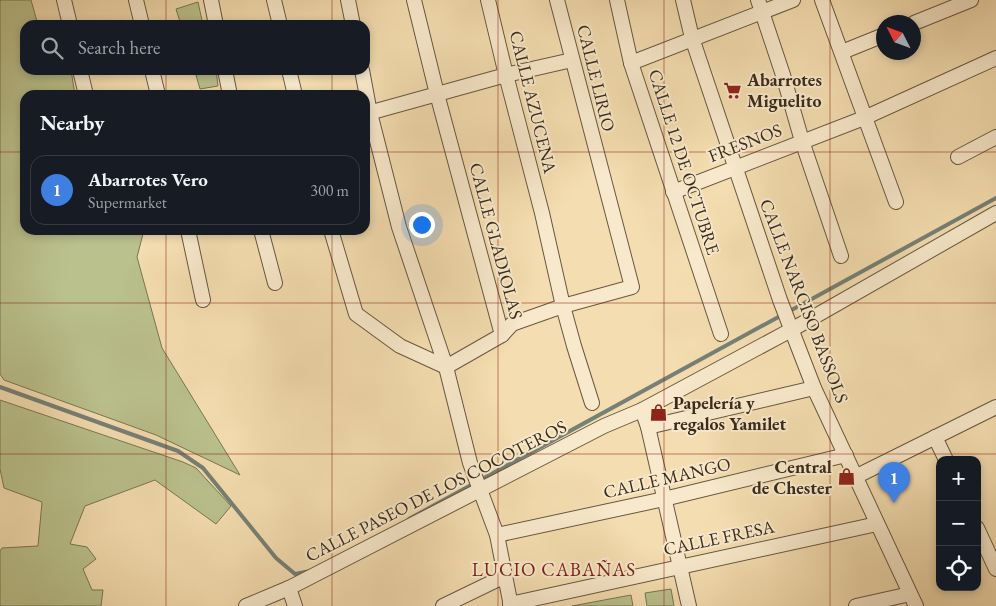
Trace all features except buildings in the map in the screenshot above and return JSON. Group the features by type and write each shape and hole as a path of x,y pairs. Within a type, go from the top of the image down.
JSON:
{"street":[{"path":"64,0 69,20"},
{"path":"136,0 141,20"},
{"path":"211,0 215,20"},
{"path":"274,0 279,20"},
{"path":"348,0 352,20"},
{"name":"CALLE GLADIOLAS","path":"414,0 436,94 502,334 446,367"},
{"name":"CALLE AZUCENA","path":"488,0 542,213 563,306 592,403"},
{"name":"CALLE LIRIO","path":"557,0 632,287 563,306"},
{"name":"CALLE 12 DE OCTUBRE","path":"617,0 631,62 720,334"},
{"name":"CALLE NARCISO BASSOLS","path":"683,0 692,38 737,166 745,197 780,300 814,388 913,600"},
{"path":"631,62 692,38 760,6 793,0"},
{"path":"822,0 896,202"},
{"path":"921,20 970,0"},
{"path":"760,6 802,141 841,256"},
{"path":"842,52 876,38"},
{"name":"FRESNOS","path":"673,192 864,118 996,58"},
{"path":"370,113 506,75 572,60"},
{"path":"81,75 85,90"},
{"path":"153,75 157,90"},
{"path":"226,75 229,90"},
{"path":"290,75 294,90"},
{"path":"363,75 365,90"},
{"path":"370,121 399,227 446,367 479,485 497,535 510,605"},
{"path":"958,157 996,137"},
{"path":"688,606 648,427 642,410 790,326 996,214"},
{"path":"189,235 203,300"},
{"path":"262,235 275,283"},
{"path":"332,235 356,314 400,346 446,367"},
{"path":"502,334 512,324 563,306"},
{"path":"648,427 814,388"},
{"path":"855,477 996,407"},
{"name":"CALLE PASEO DE LOS COCOTEROS","path":"246,606 289,588 479,485 642,410"},
{"path":"935,437 944,456"},
{"name":"CALLE MANGO","path":"497,535 846,455"},
{"name":"CALLE FRESA","path":"510,605 877,524"},
{"path":"981,537 996,569"},
{"path":"443,606 505,576"},
{"path":"289,588 295,606"},
{"path":"856,606 913,600"}],"green space":[{"path":"0,0 31,0 37,20 20,20 20,75 72,75 74,90 20,90 20,235 143,235 137,257 162,348 240,475 156,435 4,380 0,374"},
{"path":"198,2 202,20 179,20 176,9"},
{"path":"196,75 217,75 218,86 200,89"},
{"path":"0,400 183,462 196,468 231,506 216,524 155,480 85,506 70,544 87,547 96,559 83,569 92,590 103,590 101,606 0,606 0,551 2,548 38,546 42,502 4,488 0,469"},
{"path":"671,589 674,606 647,606 645,593"},
{"path":"631,595 633,606 572,606"}],"waterway":[{"path":"788,312 996,198"},
{"path":"409,519 782,315"},
{"path":"0,387 178,451 203,468 276,558 295,574 310,571"}],"place":[{"name":"Abarrotes Miguelito","path":"733,90"},
{"name":"Papelería y regalos Yamilet","path":"659,413"},
{"name":"Central de Chester","path":"846,477"},
{"name":"Abarrotes Vero","path":"894,503"}],"district":[{"name":"LUCIO CABAÑAS","path":"554,569"}]}
